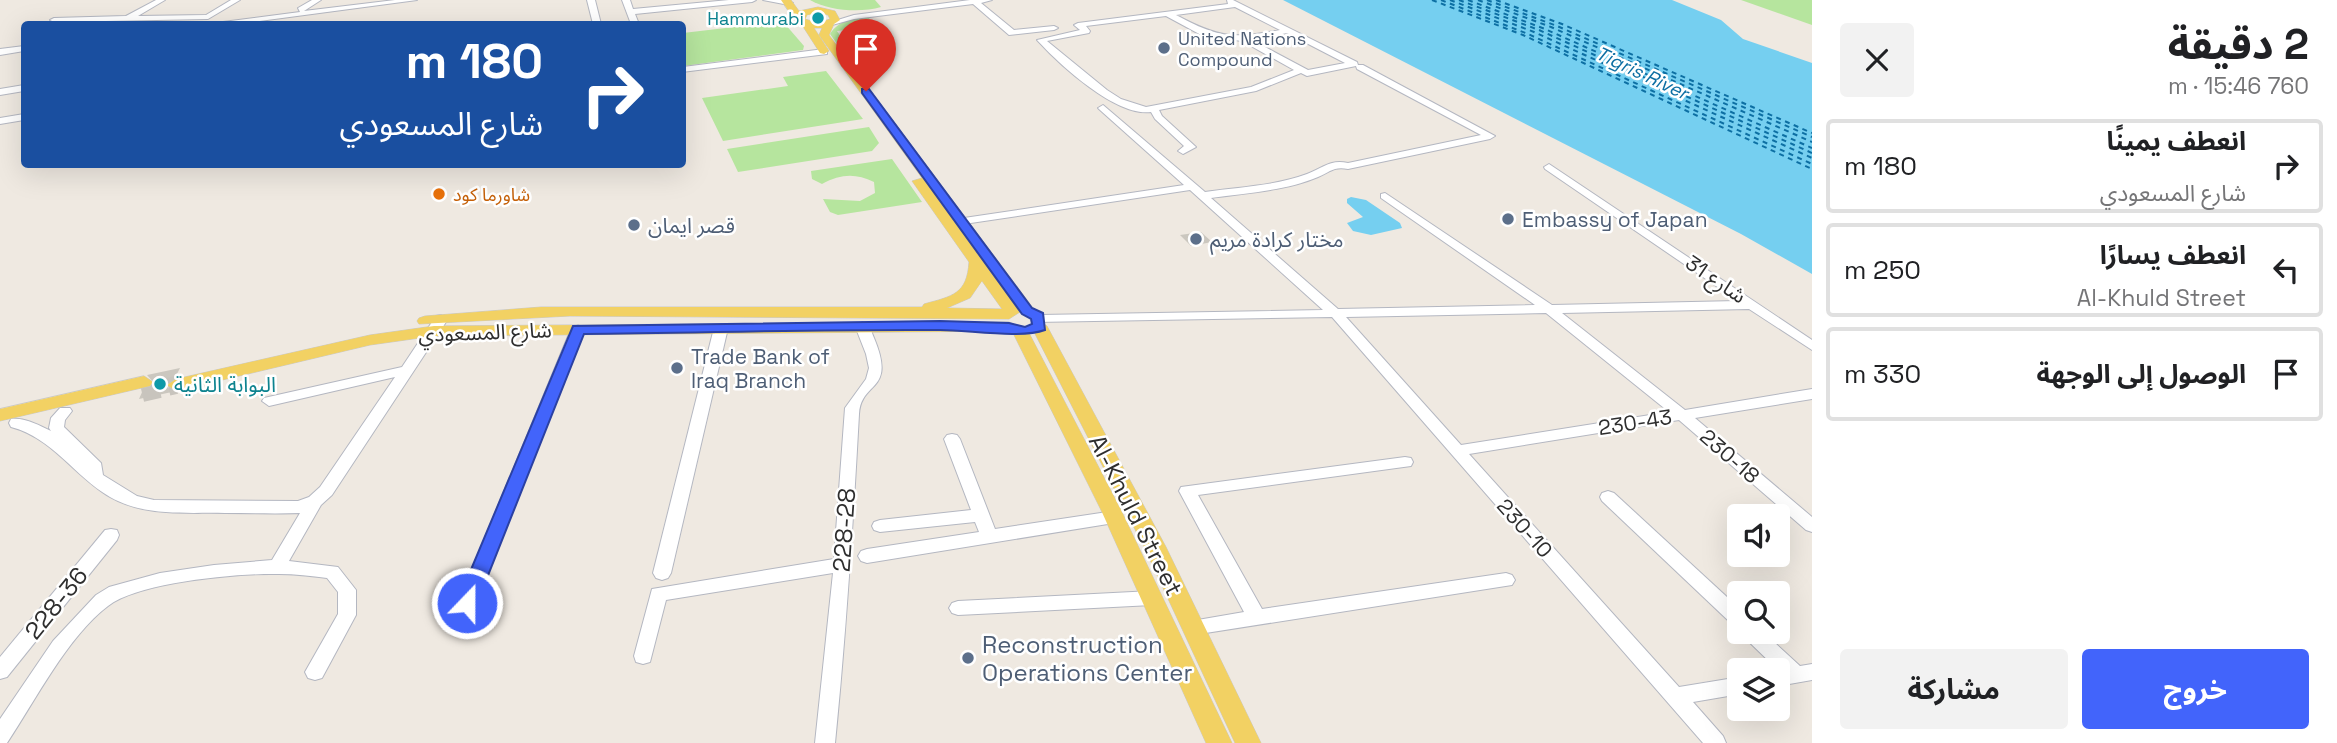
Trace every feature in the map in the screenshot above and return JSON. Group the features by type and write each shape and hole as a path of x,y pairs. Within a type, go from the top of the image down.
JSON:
{"main road":[{"path":"790,1 829,18"},
{"name":"Al-Khuld Street","path":"790,1 976,263 1025,321 1219,743"},
{"path":"806,12 829,18 803,21 806,12"},
{"name":"Al-Khuld Street","path":"829,18 824,35 964,221 1132,503 1248,743"},
{"path":"904,311 933,306 962,296 976,284 976,263"},
{"name":"شارع المسعودي","path":"176,379 438,325 556,312 904,311 1025,321"},
{"name":"شارع المسعودي","path":"438,325 578,329 1025,321"},
{"path":"143,387 65,411 5,421 143,387"}],"street":[{"path":"124,21 161,0"},
{"path":"54,20 208,17 236,0"},
{"path":"301,10 317,0"},
{"path":"247,21 413,0"},
{"path":"591,0 596,21"},
{"path":"626,0 634,21"},
{"path":"632,14 752,0"},
{"path":"767,0 790,1"},
{"path":"829,18 988,0"},
{"path":"1202,196 1310,177 1326,165 1336,163 1348,166 1490,136 1225,0"},
{"path":"975,2 1012,33 1083,28 1236,5"},
{"path":"1172,16 1211,35 1244,39 1287,31"},
{"path":"1083,28 1041,40 1118,103 1137,109 1154,109 1253,89 1301,70"},
{"path":"1244,39 1307,73 1357,66"},
{"path":"0,52 21,49"},
{"path":"686,70 824,52"},
{"path":"0,92 21,88"},
{"name":"230-10","path":"1103,108 1335,313 1716,743"},
{"path":"1154,109 1158,117 1191,147 1183,151"},
{"path":"0,121 21,118"},
{"name":"شارع 31","path":"1549,167 1812,346"},
{"path":"964,221 1190,187"},
{"name":"230-18","path":"1385,196 1549,309 1682,415 1812,526"},
{"path":"1025,321 1297,319 1335,313 1753,305"},
{"path":"276,567 315,501 326,491 438,325"},
{"name":"228-28","path":"825,743 852,408 858,395 874,379 875,365 862,326"},
{"path":"662,573 722,328"},
{"path":"467,603 578,329"},
{"path":"269,401 408,370"},
{"name":"230-43","path":"1457,451 1812,394"},
{"path":"65,411 56,422 56,428 94,467 95,476"},
{"path":"5,421 37,428 85,471 123,498 142,505 299,507 315,501"},
{"path":"952,439 989,537"},
{"path":"1257,618 1187,491 1405,461"},
{"path":"1608,497 1727,609"},
{"path":"880,526 980,515"},
{"path":"867,556 1114,517"},
{"name":"228-36","path":"0,671 111,535"},
{"path":"643,656 658,594 841,565"},
{"path":"0,736 82,620 105,598 127,587 154,580 276,567 332,572 347,590 347,615 315,672"},
{"path":"1193,627 1506,580"},
{"path":"958,608 1152,598"},
{"path":"1763,644 1795,675"},
{"path":"1675,697 1727,687"}],"green space":[{"path":"810,0 875,0 881,7 845,10 826,7"},
{"path":"1741,0 1812,0 1812,25"},
{"path":"868,17 876,26 837,31 851,52 843,52 830,34 842,23"},
{"path":"778,22 785,24 804,46 803,50 686,66 686,33"},
{"path":"826,71 863,119 723,141 702,98 788,86 783,77"},
{"path":"869,127 879,143 872,151 738,172 727,149"},
{"path":"892,159 922,202 838,215 830,212 823,199 860,201 875,193 874,182 854,176 835,178 822,184 812,179 811,171"}],"water":[{"name":"Tigris River","path":"1283,0 1672,0 1721,20 1743,39 1812,63 1812,274 1741,234"},
{"path":"1351,197 1366,200 1400,223 1402,228 1371,235 1353,231 1347,223 1363,217 1347,203 1347,199"}],"building":[{"name":"مختار كرادة مريم","path":"1201,232 1212,242 1191,246 1180,235"},
{"name":"البوابة الثانية","path":"180,368 176,376 165,384 172,392 139,399 143,390 155,384 147,375"}],"ferry route":[{"path":"1432,0 1523,35 1812,169"},
{"path":"1441,0 1528,34 1812,164"},
{"path":"1450,0 1534,32 1812,158"},
{"path":"1459,0 1539,30 1812,153"},
{"path":"1468,0 1545,29 1812,148"},
{"path":"1478,0 1551,27 1812,142"},
{"path":"1487,0 1557,26 1812,137"},
{"path":"1496,0 1562,24 1812,133"}],"tunnel":[{"path":"142,393 176,385"}],"place":[{"name":"Hammurabi","path":"818,18"},
{"name":"United Nations Compound","path":"1164,48"},
{"name":"شاورما كود","path":"439,194"},
{"name":"Embassy of Japan","path":"1508,219"},
{"name":"قصر ايمان","path":"634,225"},
{"name":"مختار كرادة مريم","path":"1196,239"},
{"name":"Trade Bank of Iraq Branch","path":"677,368"},
{"name":"البوابة الثانية","path":"160,384"},
{"name":"Reconstruction Operations Center","path":"968,658"}],"route":[{"path":"467,603 578,329 940,326 1009,327 1026,332 1041,324 1038,316 1027,311 964,221 866,91"}]}
